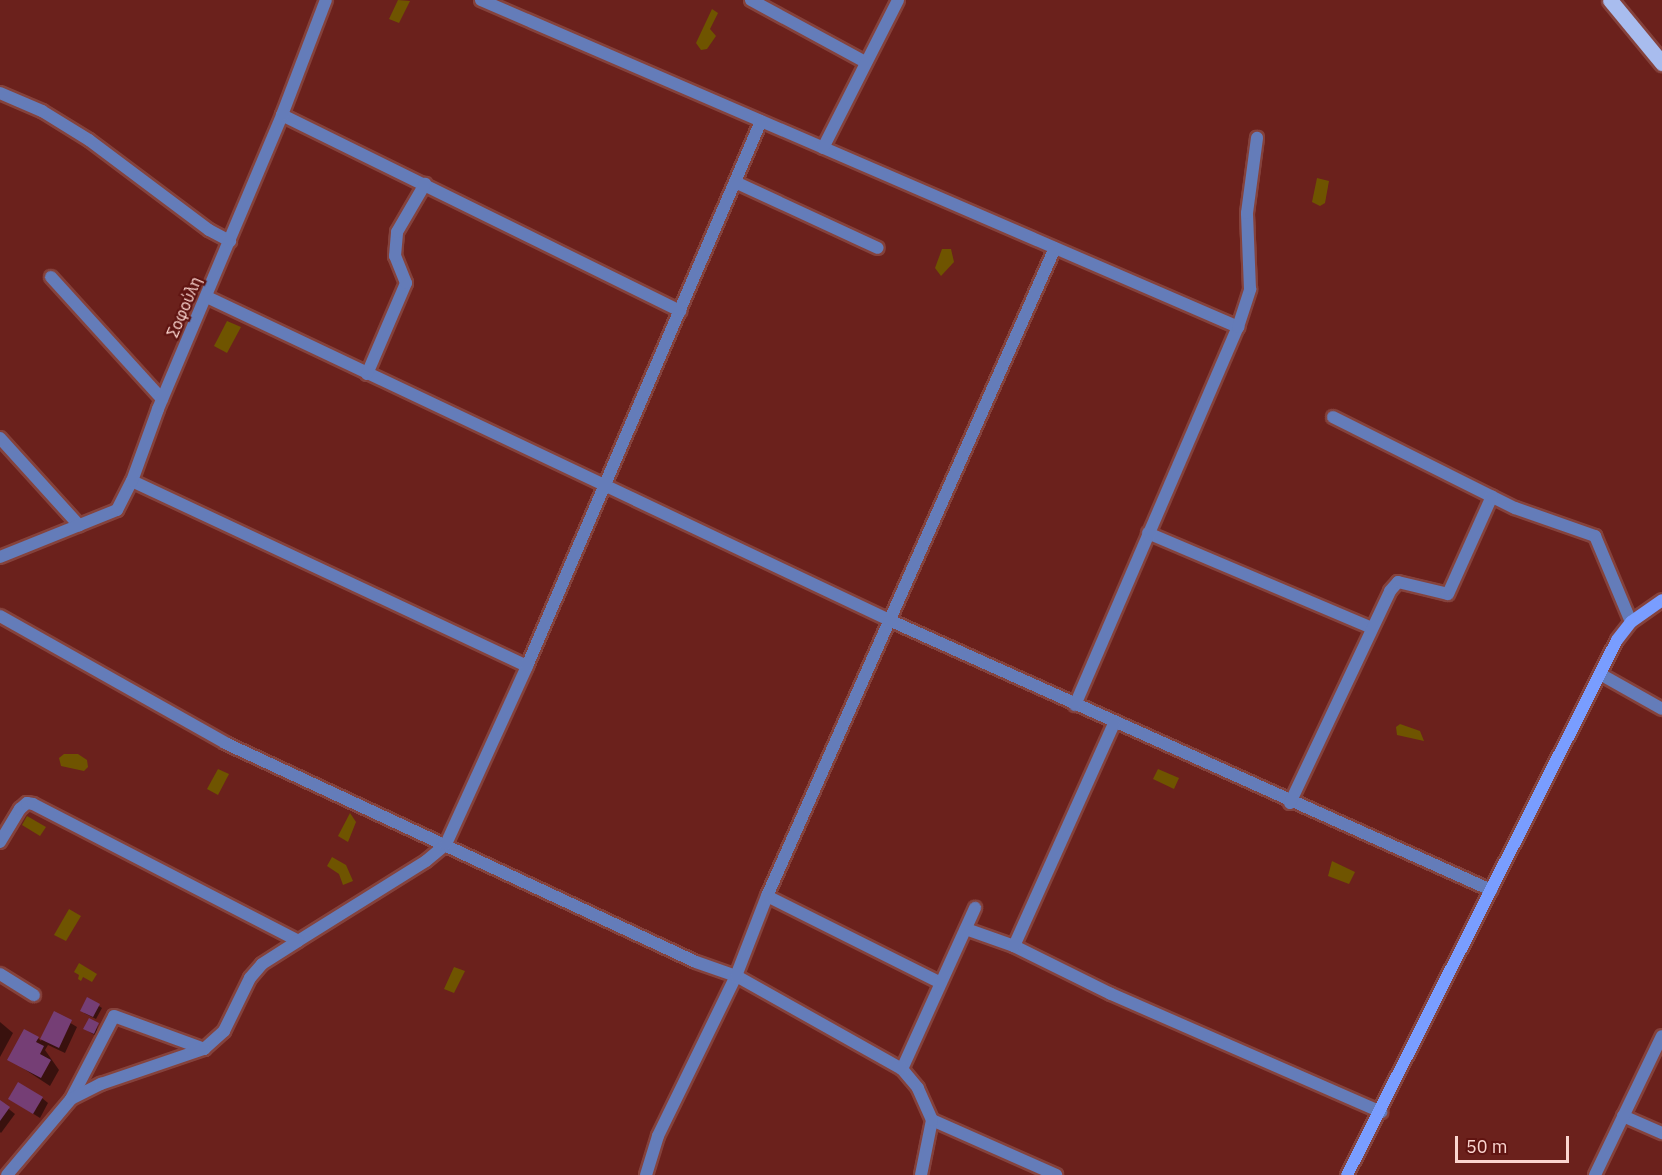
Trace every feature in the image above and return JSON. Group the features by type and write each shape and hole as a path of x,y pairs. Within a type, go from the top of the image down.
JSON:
{"main road":[{"path":"1610,0 1662,63"}],"street":[{"name":"Σοφούλη","path":"0,557 117,510 132,481 162,399 282,115 326,0"},
{"path":"481,0 1238,327"},
{"path":"751,0 865,62"},
{"path":"823,148 898,0"},
{"path":"0,93 42,111 89,140 230,241"},
{"path":"282,115 681,311"},
{"path":"71,1099 101,1084 204,1049 224,1031 250,978 262,964 426,861 446,844 605,488 761,121"},
{"path":"1075,705 1238,327 1250,289 1247,213 1257,138"},
{"path":"735,182 878,248"},
{"path":"367,374 406,283 395,255 397,232 425,184"},
{"path":"646,1175 658,1136 736,976 767,896 1055,248"},
{"path":"51,277 162,399"},
{"path":"207,297 605,488 889,620 1290,802 1491,890"},
{"path":"1333,417 1492,496 1595,536 1631,622"},
{"path":"0,438 79,525"},
{"path":"132,481 527,666"},
{"path":"1290,802 1372,628 1398,582 1448,594 1492,496"},
{"path":"1148,533 1372,628"},
{"path":"1347,1175 1381,1112 1600,674 1631,622 1662,600"},
{"path":"0,616 225,743 696,962 736,976 902,1069 918,1088 932,1120 921,1175"},
{"path":"1600,674 1662,710"},
{"path":"1014,946 1114,723"},
{"path":"0,842 20,809 27,803 33,804 298,941"},
{"path":"767,896 939,982"},
{"path":"902,1069 939,982 975,908"},
{"path":"966,929 1014,946 1111,994 1381,1112"},
{"path":"0,974 34,995"},
{"path":"7,1175 71,1099 114,1016 204,1049"},
{"path":"1595,1175 1662,1036"},
{"path":"1623,1116 1662,1133"},
{"path":"932,1120 1056,1175"}],"shaded area":[{"path":"398,0 410,1 399,23 389,19"},
{"path":"712,9 718,13 710,29 716,36 707,49 701,50 696,43"},
{"path":"1317,178 1329,181 1325,203 1320,206 1312,202"},
{"path":"942,249 951,249 954,262 941,276 935,268"},
{"path":"227,321 241,327 227,353 214,346"},
{"path":"1400,724 1420,731 1424,741 1397,735 1396,727"},
{"path":"64,754 78,754 87,760 88,767 84,771 61,766 59,758"},
{"path":"218,769 229,774 218,795 207,789"},
{"path":"1158,769 1179,778 1174,789 1153,779"},
{"path":"350,813 356,822 348,842 338,836"},
{"path":"27,816 46,827 40,836 22,825"},
{"path":"332,857 346,865 353,881 343,885 339,874 327,866"},
{"path":"1332,861 1355,872 1349,884 1328,876"},
{"path":"69,909 81,916 66,941 54,935"},
{"path":"79,963 97,974 92,982 83,977 81,981 78,979 79,975 74,972"},
{"path":"454,967 465,971 454,993 444,989"}],"building":[{"path":"87,997 100,1004 93,1017 80,1011"},
{"path":"54,1011 72,1020 59,1048 40,1039"},
{"path":"89,1018 99,1023 94,1034 83,1029"},
{"path":"24,1029 39,1037 36,1042 44,1046 40,1054 51,1060 41,1078 7,1060"},
{"path":"18,1082 43,1097 33,1114 8,1099"},
{"path":"0,1100 10,1107 0,1121"}]}
